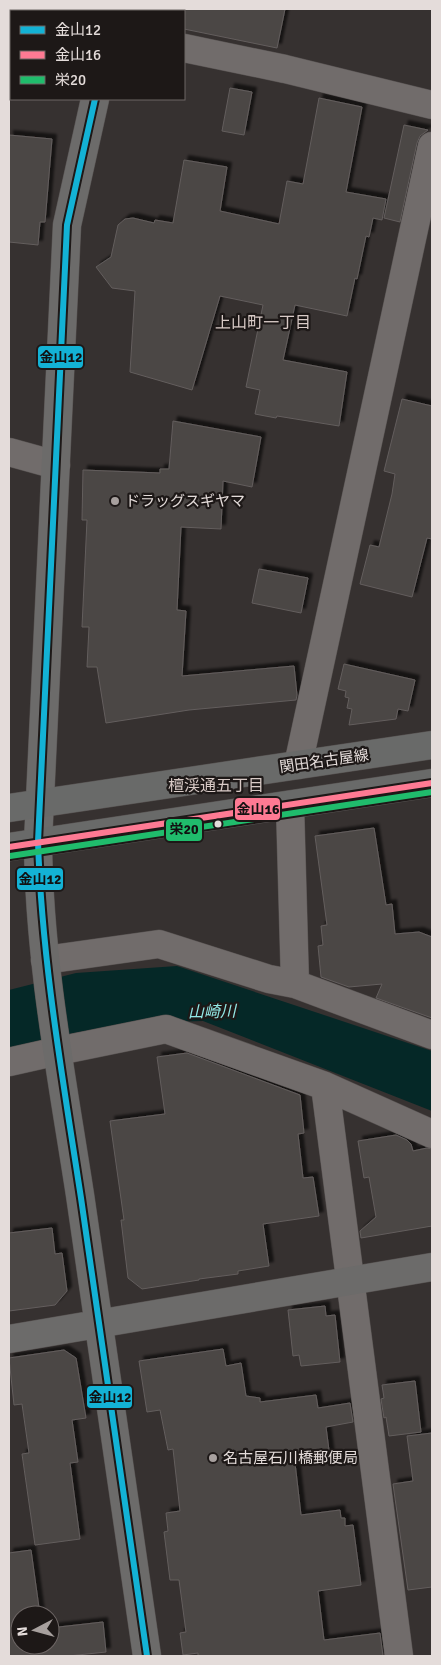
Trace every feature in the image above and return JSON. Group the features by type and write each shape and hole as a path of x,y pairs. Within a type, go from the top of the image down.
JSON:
{"main road":[{"name":"関田名古屋線","path":"9,808 432,745"},
{"path":"9,846 432,784"}],"street":[{"path":"185,48 285,69 432,105"},
{"path":"95,100 67,225 38,870 46,970 100,1324 147,1656"},
{"path":"298,765 432,146"},
{"path":"9,452 56,465"},
{"path":"290,805 295,984"},
{"path":"46,970 158,944 269,979 295,984 432,1036"},
{"path":"9,1062 57,1045 166,1029 325,1086 432,1134"},
{"path":"325,1086 399,1656"},
{"path":"9,1339 432,1267"}],"water":[{"name":"山崎川","path":"177,966 432,1051 432,1111 203,1021 135,1023 74,1033 9,1049 9,990 76,973"}],"building":[{"path":"285,9 277,48 185,29 184,10"},
{"path":"230,88 252,92 244,135 222,131"},
{"path":"319,98 362,107 346,192 386,199 382,220 373,218 369,237 366,236 347,316 295,305 283,360 347,372 339,426 255,414 260,390 246,387 263,305 220,296 192,390 130,372 135,291 112,288 96,267 111,257 118,225 125,219 133,218 154,223 155,220 173,223 184,160 227,167 220,211 279,224 287,181 303,184"},
{"path":"404,125 428,130 420,136 417,143 400,222 384,218"},
{"path":"9,135 52,139 45,222 40,222 38,245 9,242"},
{"path":"402,399 432,406 432,539 427,538 412,597 360,584 370,545 379,547 392,494 395,474 384,471"},
{"path":"173,421 261,437 252,487 223,481 221,529 181,527 177,610 186,611 182,676 294,666 296,700 189,710 106,723 97,667 87,667 89,627 82,627 87,520 82,520 83,470 160,473 160,469 169,469"},
{"path":"259,569 308,578 301,613 252,603"},
{"path":"344,664 415,680 408,711 398,709 396,719 349,725 352,709 347,708 349,698 345,697 346,691 338,689"},
{"path":"374,828 386,905 392,904 395,934 419,932 432,937 432,1018 376,998 382,984 349,987 321,977 318,946 323,945 321,926 327,925 315,836"},
{"path":"187,1053 300,1095 304,1133 298,1134 303,1178 313,1177 319,1216 263,1224 269,1266 238,1271 238,1274 142,1289 128,1278 121,1220 124,1220 110,1121 165,1114 157,1057"},
{"path":"396,1135 407,1140 411,1144 413,1151 427,1148 432,1149 432,1226 361,1238 360,1231 376,1217 369,1177 364,1178 358,1141"},
{"path":"52,1228 55,1254 62,1253 67,1291 55,1305 9,1311 9,1233"},
{"path":"325,1306 326,1316 335,1315 340,1362 301,1366 299,1355 293,1356 288,1310"},
{"path":"223,1349 226,1366 241,1363 246,1396 260,1398 260,1402 316,1395 318,1408 350,1403 353,1422 326,1427 330,1458 295,1463 301,1515 340,1510 341,1518 345,1518 345,1526 353,1525 361,1585 318,1591 324,1640 380,1633 383,1656 198,1656 198,1653 183,1655 180,1633 186,1632 179,1580 170,1580 164,1532 168,1531 166,1513 180,1511 173,1449 168,1450 160,1410 147,1412 139,1361"},
{"path":"64,1350 76,1358 86,1418 72,1420 78,1462 70,1463 80,1539 35,1545 22,1454 29,1453 22,1404 14,1405 9,1358"},
{"path":"415,1381 421,1432 389,1436 381,1399 384,1398 382,1385"},
{"path":"432,1433 432,1587 408,1590 393,1484 413,1481 407,1436"},
{"path":"31,1550 39,1605 10,1605 10,1655 60,1655 60,1627 103,1622 106,1652 68,1656 9,1656 9,1553"}],"transit line":[{"name":"金山12","path":"95,100 67,225 38,842 44,932 54,1021 147,1656"},
{"name":"金山16","path":"9,847 432,783"},
{"name":"栄20","path":"10,856 432,792"}],"place":[{"name":"ドラッグスギヤマ","path":"115,501"},
{"name":"名古屋石川橋郵便局","path":"213,1458"}],"district":[{"name":"上山町一丁目","path":"263,323"},
{"name":"檀渓通五丁目","path":"216,786"}]}
